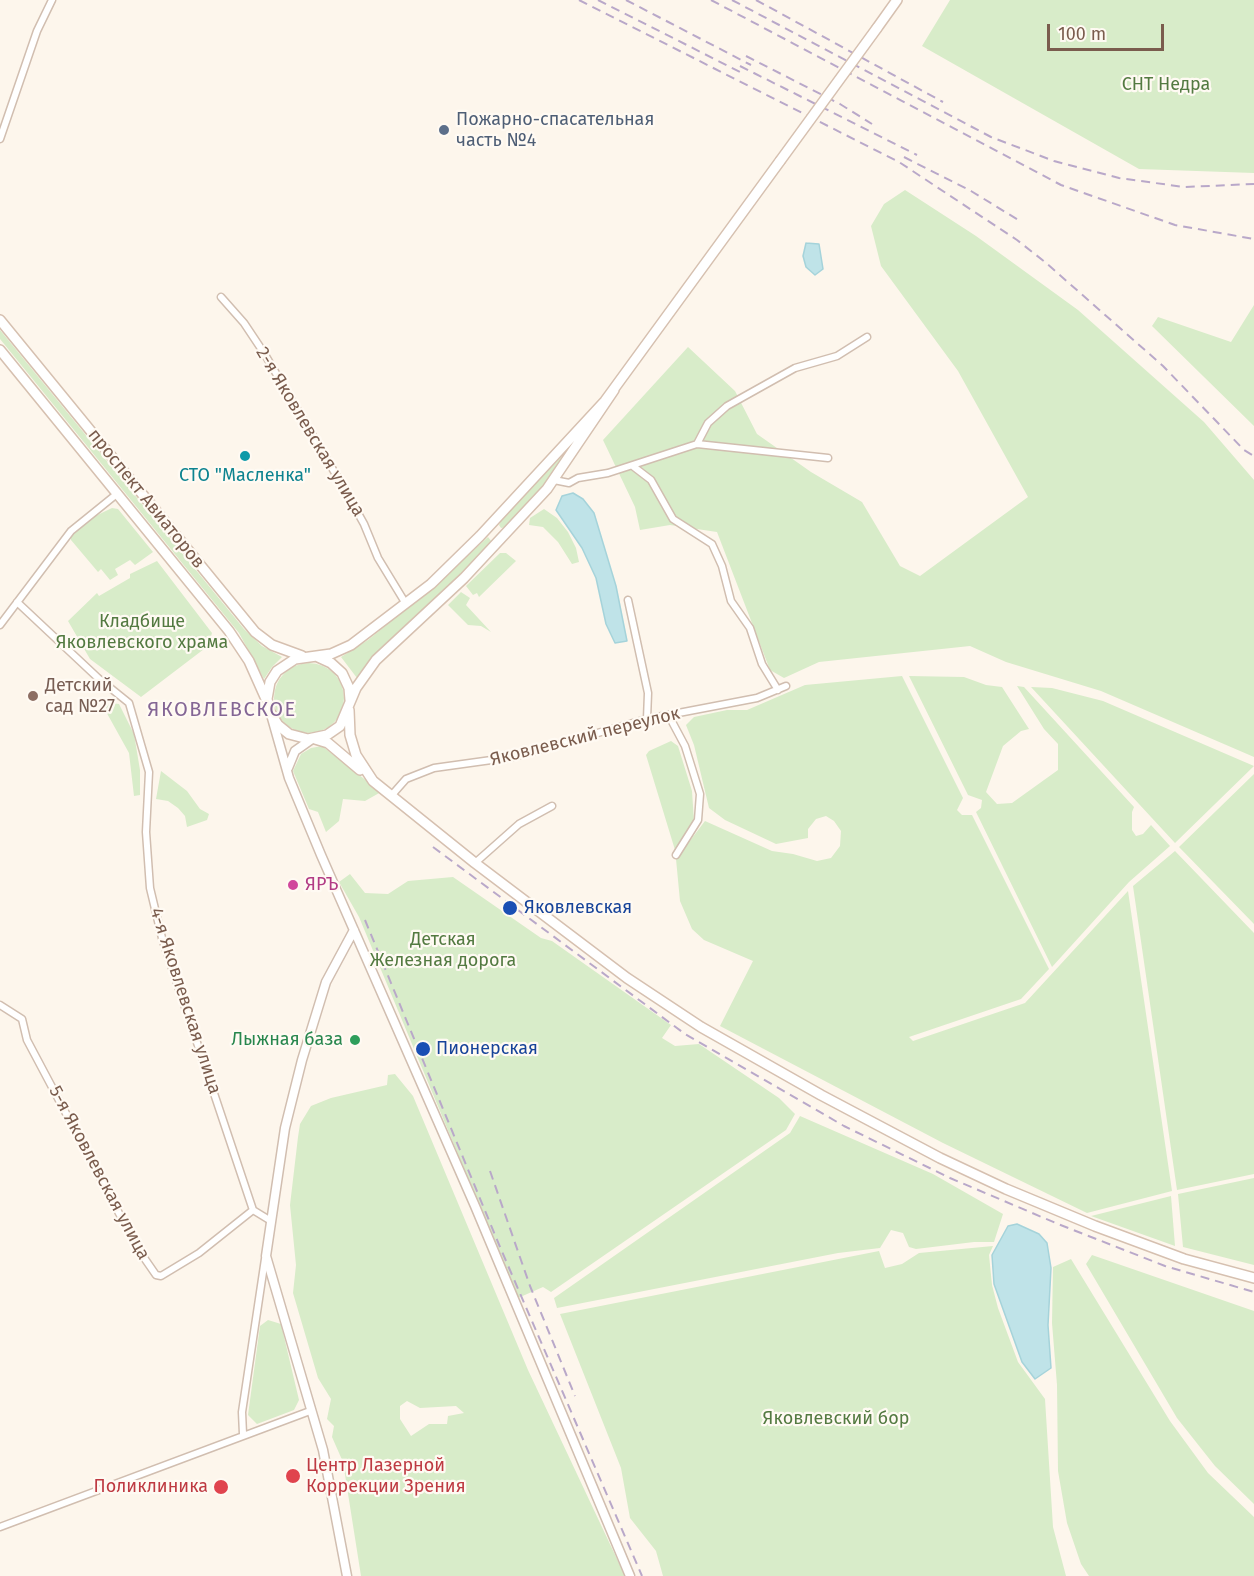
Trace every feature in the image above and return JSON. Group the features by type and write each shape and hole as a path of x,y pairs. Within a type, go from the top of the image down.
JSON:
{"main road":[{"path":"314,739 327,735 340,726 361,680 376,660 472,570 554,480 614,390 897,0"},
{"name":"проспект Авиаторов","path":"0,320 255,632 278,648 310,656"},
{"name":"проспект Авиаторов","path":"0,350 119,493 239,644 269,709"},
{"path":"614,390 584,427 494,522 445,571 406,604 346,648 331,654 310,656 288,662 277,671 268,690 269,709 278,725 289,734 328,743 475,863 627,978 701,1027 821,1095 1006,1189 1095,1226 1184,1259 1254,1278"},
{"path":"310,656 331,663 342,673 349,688 353,749 362,768 373,781"}],"street":[{"path":"0,139 37,31 52,0"},
{"name":"2-я Яковлевская улица","path":"221,297 244,323 264,353 345,490 364,524 378,558 406,604"},
{"path":"697,444 708,423 727,406 795,368 837,356 867,337"},
{"path":"554,480 569,483 634,467 697,444 828,458"},
{"path":"634,467 651,480 673,519 712,544 722,566 731,601 750,628 762,664 778,690"},
{"path":"0,625 71,531 119,493"},
{"path":"628,600 648,693 648,719"},
{"name":"4-я Яковлевская улица","path":"17,602 129,703 149,772 146,832 150,888 162,938 253,1210"},
{"name":"Яковлевский переулок","path":"391,796 406,779 434,768 513,757 648,719 757,698 786,686"},
{"path":"269,709 289,778 416,1069 630,1576"},
{"path":"669,716 686,746 699,794 698,820 676,855"},
{"path":"289,778 288,766 292,754 314,739"},
{"path":"475,863 519,824 552,806"},
{"path":"243,1434 242,1412 285,1128 302,1060 326,982 354,930"},
{"name":"5-я Яковлевская улица","path":"0,1005 22,1019 27,1040 138,1250 156,1275 161,1276 199,1253 253,1210"},
{"path":"253,1210 271,1221"},
{"path":"266,1256 323,1450 347,1576"},
{"path":"0,1527 310,1410"}],"green space":[{"name":"СНТ Недра","path":"950,0 1254,0 1254,173 1139,169 922,46"},
{"path":"905,190 976,236 1078,310 1204,422 1254,480 1254,757 1101,691 1006,662 970,646 819,662 784,678 770,670 717,532 670,525 640,530 635,507 603,440 688,347 735,391 757,434 811,472 862,502 900,566 920,576 1028,497 958,371 881,266 871,226 884,204"},
{"path":"1254,305 1254,426 1152,326 1158,317 1231,342"},
{"path":"0,330 244,629 262,646 282,657 264,679 239,633 0,339"},
{"path":"561,457 564,460 551,477 507,527 501,528 499,525 502,519"},
{"path":"112,508 118,509 153,552 135,565 130,560 115,569 118,575 110,580 101,569 98,572 71,540 71,535 87,520"},
{"path":"544,509 557,518 568,532 576,548 579,562 572,564 558,542 543,527 529,525 530,518"},
{"path":"488,537 492,542 461,575 379,651 357,678 341,657 368,640 433,587"},
{"path":"500,553 506,553 516,561 479,597 477,593 473,595 466,586"},
{"name":"Кладбище Яковлевского храма","path":"157,561 212,633 208,646 141,697 90,659 68,621 97,593 99,596 130,578 130,574"},
{"path":"461,592 470,598 466,605 491,632 481,626 468,625 448,605"},
{"path":"309,663 322,666 334,673 341,685 344,698 341,711 334,723 322,730 309,733 296,730 284,723 277,711 274,698 277,685 284,673 296,666"},
{"path":"902,676 963,798 957,810 962,815 972,815 1049,969 1021,999 909,1037 913,1041 1025,1003 1128,891 1172,1191 1087,1213 943,1143 720,1026 753,961 704,940 692,929 680,901 676,859 705,821 772,851 817,861 831,858 840,846 841,831 834,821 826,816 816,819 808,829 808,838 776,844 725,820 709,808 694,745 686,725 694,717 727,710 747,710 805,685"},
{"path":"909,676 964,677 986,685 1002,687 1029,729 1021,731 1003,746 986,792 997,804 1012,803 1058,770 1058,744 1044,729 1017,686 1024,687 1134,807 1132,830 1136,836 1143,834 1151,825 1170,846 1129,882 1052,967 976,812 981,808 982,800 968,795"},
{"path":"1031,687 1052,688 1103,701 1254,766 1175,843"},
{"path":"111,703 119,704 134,734 140,770 140,795 134,796 129,753 104,708"},
{"path":"671,741 678,746 692,791 694,821 675,850 646,755 649,751"},
{"path":"322,746 381,792 365,801 343,799 339,821 326,832 318,812 309,809 293,771 301,754 311,748"},
{"path":"161,771 187,791 200,809 209,814 207,820 187,827 185,816 178,808 168,801 156,799"},
{"path":"1254,774 1254,924 1179,847"},
{"path":"1175,851 1254,933 1254,1174 1177,1190 1133,886"},
{"name":"Детская Железная дорога","path":"350,874 365,893 388,894 408,881 453,877 541,938 552,941 671,1025 662,1038 675,1046 699,1044 779,1098 795,1114 786,1130 551,1292 543,1287 518,1298 359,917 339,882"},
{"path":"395,1074 413,1096 528,1370 625,1576 361,1576 343,1462 332,1437 334,1426 327,1419 331,1399 318,1378 293,1293 296,1265 290,1205 300,1124 311,1106 331,1098 387,1085 388,1075","holes":["407,1401 420,1408 456,1406 464,1413 448,1416 447,1424 429,1424 411,1436 400,1419 400,1406"]},
{"path":"800,1116 933,1174 1003,1214 994,1242 916,1249 909,1247 903,1233 891,1230 880,1248 838,1253 557,1308 554,1298 790,1133"},
{"path":"1254,1178 1254,1265 1183,1247 1178,1194"},
{"path":"1171,1196 1175,1246 1091,1216"},
{"name":"Яковлевский бор","path":"993,1246 989,1255 992,1285 998,1308 1018,1362 1045,1399 1053,1527 1066,1576 663,1576 656,1551 630,1518 621,1468 560,1314 879,1251 885,1268 902,1264 919,1253"},
{"path":"1092,1255 1254,1311 1254,1504 1215,1466 1177,1418 1086,1264"},
{"path":"1071,1259 1170,1421 1208,1473 1254,1517 1254,1576 1089,1576 1081,1564 1067,1523 1058,1471 1057,1385 1052,1323 1053,1267"},
{"path":"268,1320 281,1324 299,1400 294,1410 257,1424 248,1415 260,1326"}],"water":[{"path":"806,243 819,244 823,269 815,275 806,267 803,256"},
{"path":"573,493 583,499 594,513 616,586 627,641 615,643 606,624 596,578 582,548 556,510 562,496"},
{"path":"1017,1224 1039,1234 1047,1243 1051,1268 1048,1325 1051,1368 1035,1379 1022,1362 994,1284 992,1255 1008,1226"}],"railway":[{"path":"579,0 899,162 1017,240 1163,366 1244,450 1254,456"},
{"path":"598,0 744,74"},
{"path":"626,0 751,65"},
{"path":"711,0 1061,185 1175,225 1254,239"},
{"path":"732,0 991,137 1054,161 1119,178 1184,187 1254,184"},
{"path":"756,0 943,102"},
{"path":"746,56 840,104 872,124"},
{"path":"740,66 917,155"},
{"path":"904,157 971,191 1020,221"},
{"path":"433,847 685,1034 844,1126 950,1178 1058,1224 1165,1266 1254,1292"},
{"path":"365,920 500,1247 642,1576"},
{"path":"490,1171 530,1286 575,1396"}],"place":[{"name":"Пожарно-спасательная часть №4","path":"444,130"},
{"name":"СТО \"Масленка\"","path":"245,456"},
{"name":"Детский сад №27","path":"33,696"},
{"name":"ЯРЪ","path":"293,885"},
{"name":"Яковлевская","path":"510,908"},
{"name":"Лыжная база","path":"355,1040"},
{"name":"Пионерская","path":"423,1049"},
{"name":"Центр Лазерной Коррекции Зрения","path":"293,1476"},
{"name":"Поликлиника","path":"221,1487"}],"district":[{"name":"ЯКОВЛЕВСКОЕ","path":"222,710"}]}
